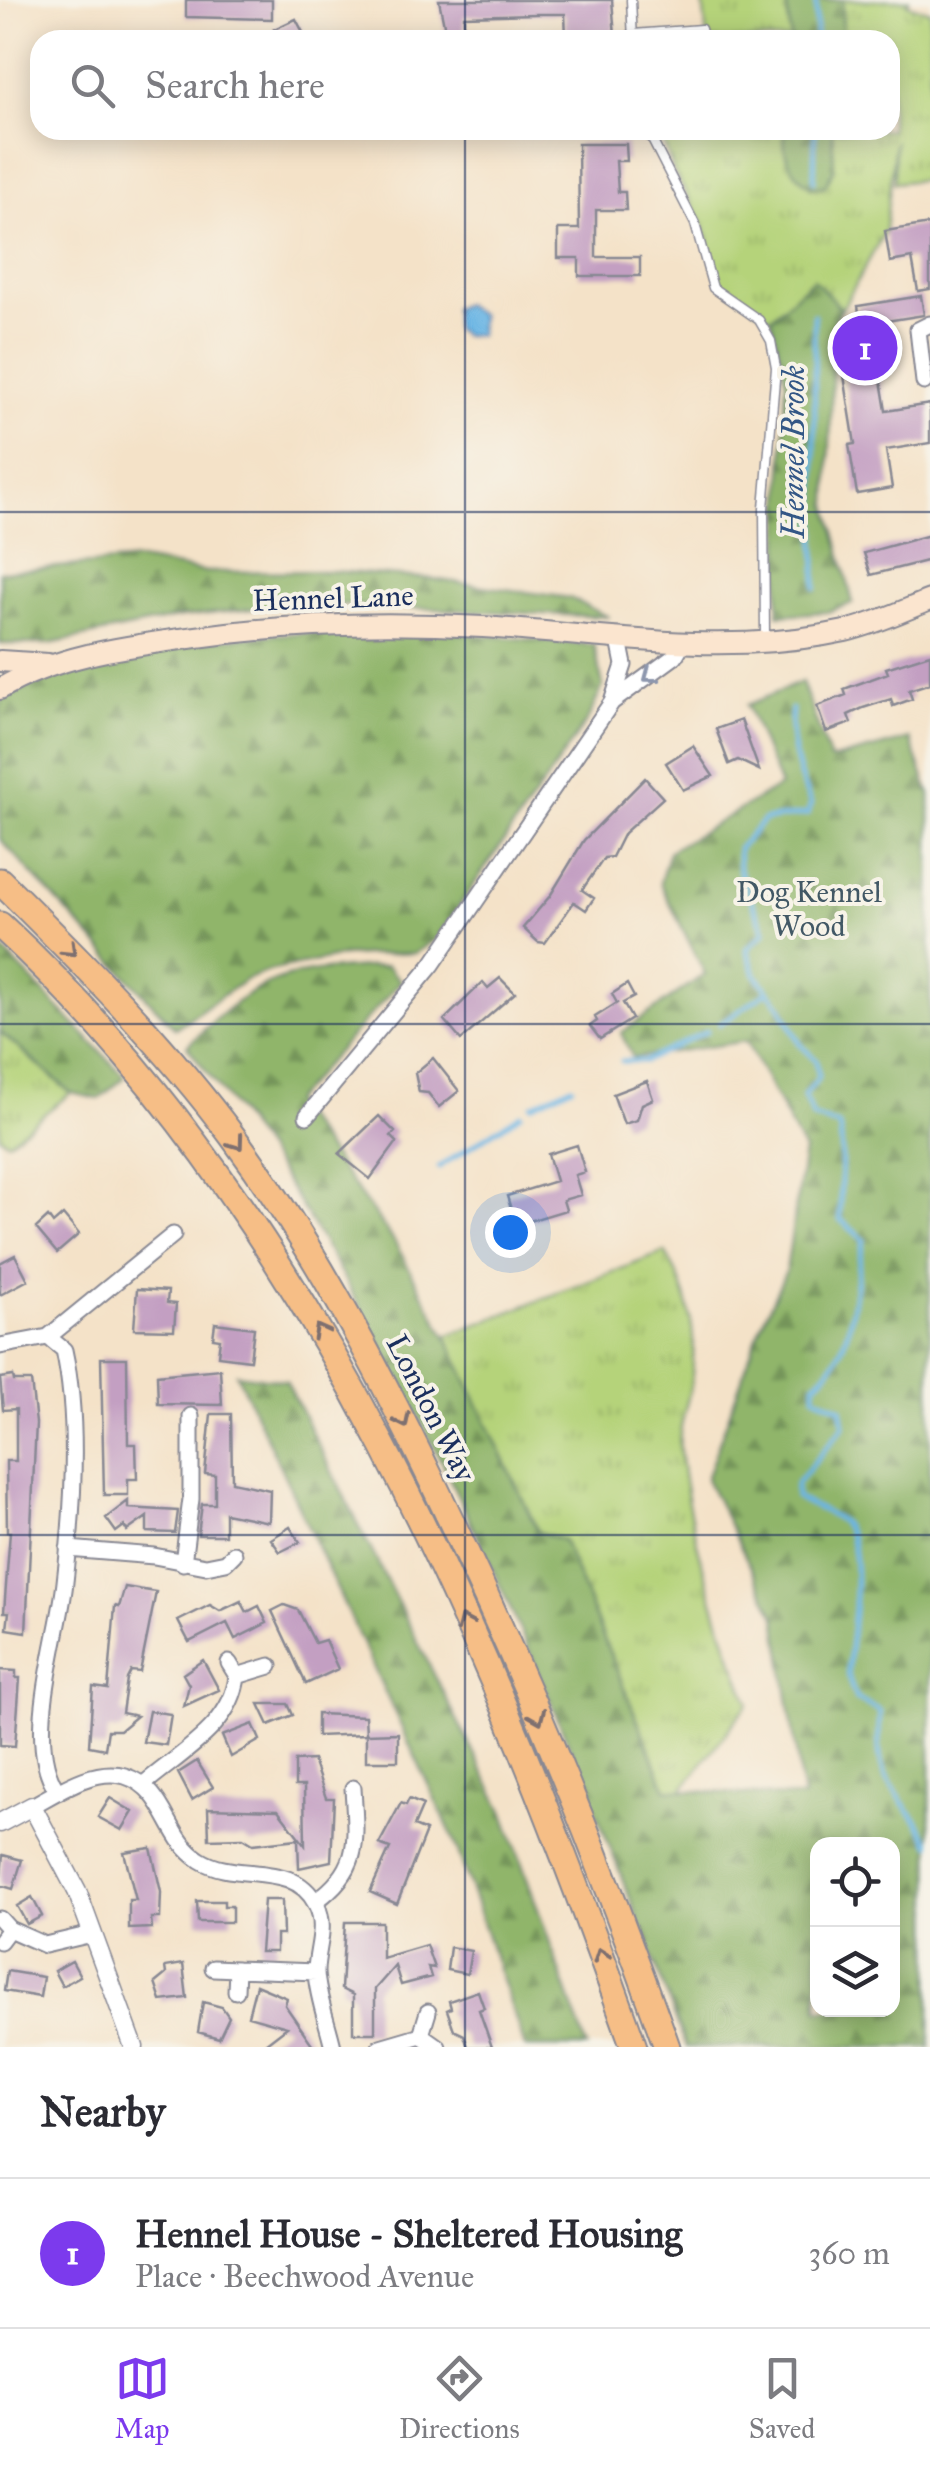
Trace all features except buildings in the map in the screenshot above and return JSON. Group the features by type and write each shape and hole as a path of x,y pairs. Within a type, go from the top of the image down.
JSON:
{"highway":[{"name":"London Way","path":"0,882 104,984 177,1065 276,1199 339,1300 480,1583 570,1789 667,2047"},
{"name":"London Way","path":"0,925 90,1012 151,1083 270,1244 306,1306 381,1447 482,1662 596,1940 634,2047"}],"main road":[{"name":"Hennel Lane","path":"0,689 52,665 154,642 278,625 374,622 682,644 765,642 850,630 930,600"},
{"name":"Hennel Lane","path":"0,661 52,665"}],"street":[{"path":"924,382 918,330 930,324"},
{"path":"307,1116 432,965 612,702 624,665 619,640"},
{"path":"612,702 675,656 682,644"},
{"path":"0,1346 48,1337 173,1235"},
{"path":"48,1337 64,1350 68,1366 68,1550 43,1717 45,1775 58,1792"},
{"path":"182,1563 191,1499 191,1416"},
{"path":"68,1550 206,1566 226,1562 234,1554"},
{"path":"144,1784 216,1725 232,1700 233,1670 270,1666"},
{"path":"0,1823 96,1776 121,1775 144,1784 182,1842 199,1860 224,1869 288,1877 316,1902 322,1922 316,1972 334,2047"},
{"path":"316,1902 347,1872 353,1855 353,1788"},
{"path":"32,1806 78,1891 134,2047"},
{"path":"3,1930 44,1945 92,1934"},
{"path":"213,1968 316,1972"},
{"path":"236,1992 238,1969"},
{"path":"422,2035 428,2012"},
{"path":"380,2047 422,2035"},
{"path":"422,2035 438,2047"}],"lane":[{"path":"631,0 633,30"},
{"path":"652,140 695,224 712,288 759,320 770,341 776,368 764,508 765,642"}],"green space":[{"path":"703,0 909,0 907,4 930,11 930,179 894,183 895,141 885,231 842,309 813,280 771,318 719,283 703,224 674,172 663,140 786,140 834,169 833,140 900,140 900,30 706,30"},
{"path":"786,0 843,0 842,30 790,30"},
{"path":"784,140 833,140 834,169 825,186 812,188 799,176"},
{"path":"813,279 842,309 834,320 828,504 853,603 827,612 778,615 786,380 771,318"},
{"path":"139,560 207,572 331,571 425,578 570,598 609,617 306,603 181,617 49,644 0,644 0,572"},
{"path":"409,629 594,645 603,686 588,719 437,938 415,953 342,956 268,971 245,980 175,1028 0,839 0,701 96,662 147,650 251,636"},
{"name":"Dog Kennel Wood","path":"802,682 830,760 910,739 930,795 930,2047 686,2047 554,1710 455,1490 343,1277 281,1174 187,1046 235,1003 276,980 323,970 387,966 401,981 292,1102 394,1241 446,1336 538,1532 563,1540 666,1789 803,1798 776,1617 706,1479 761,1325 786,1271 804,1151 746,1041 633,1058 621,1033 705,974 660,883 669,851 780,786 747,705"},
{"path":"0,947 125,1077 99,1099 71,1093 0,1032"},
{"path":"0,1032 71,1093 8,1142 0,1136"},
{"path":"665,1252 681,1283 692,1332 691,1384 680,1434 685,1484 707,1580 749,1703 682,1790 666,1790 563,1540 538,1532 446,1336"},
{"path":"237,1374 286,1381 503,1811 587,2047 525,2047 454,1840"}],"water":[{"path":"464,304 480,315 479,335 463,335 454,329 453,308"}],"waterway":[{"name":"Hennel Brook","path":"816,0 816,30"},
{"name":"Hennel Brook","path":"814,181 815,140"},
{"name":"Hennel Brook","path":"814,315 816,588"},
{"name":"Hennel Brook","path":"792,709 795,758 811,804 808,814 764,820 738,849 739,870 765,932 747,949 755,974 780,1005 800,1044 816,1060 819,1077 804,1096 813,1117 839,1126 840,1219 864,1240 846,1336 829,1370 815,1384 815,1396 841,1408 844,1426 796,1484 796,1497 838,1519 847,1530 855,1567 849,1681 856,1699 880,1711 883,1769 930,1844"},
{"path":"720,1024 768,991"},
{"path":"622,1061 645,1061 707,1031"},
{"path":"532,1105 572,1086"},
{"path":"439,1167 521,1114"}],"place":[{"name":"Hennel House - Sheltered Housing","path":"865,348"}]}
